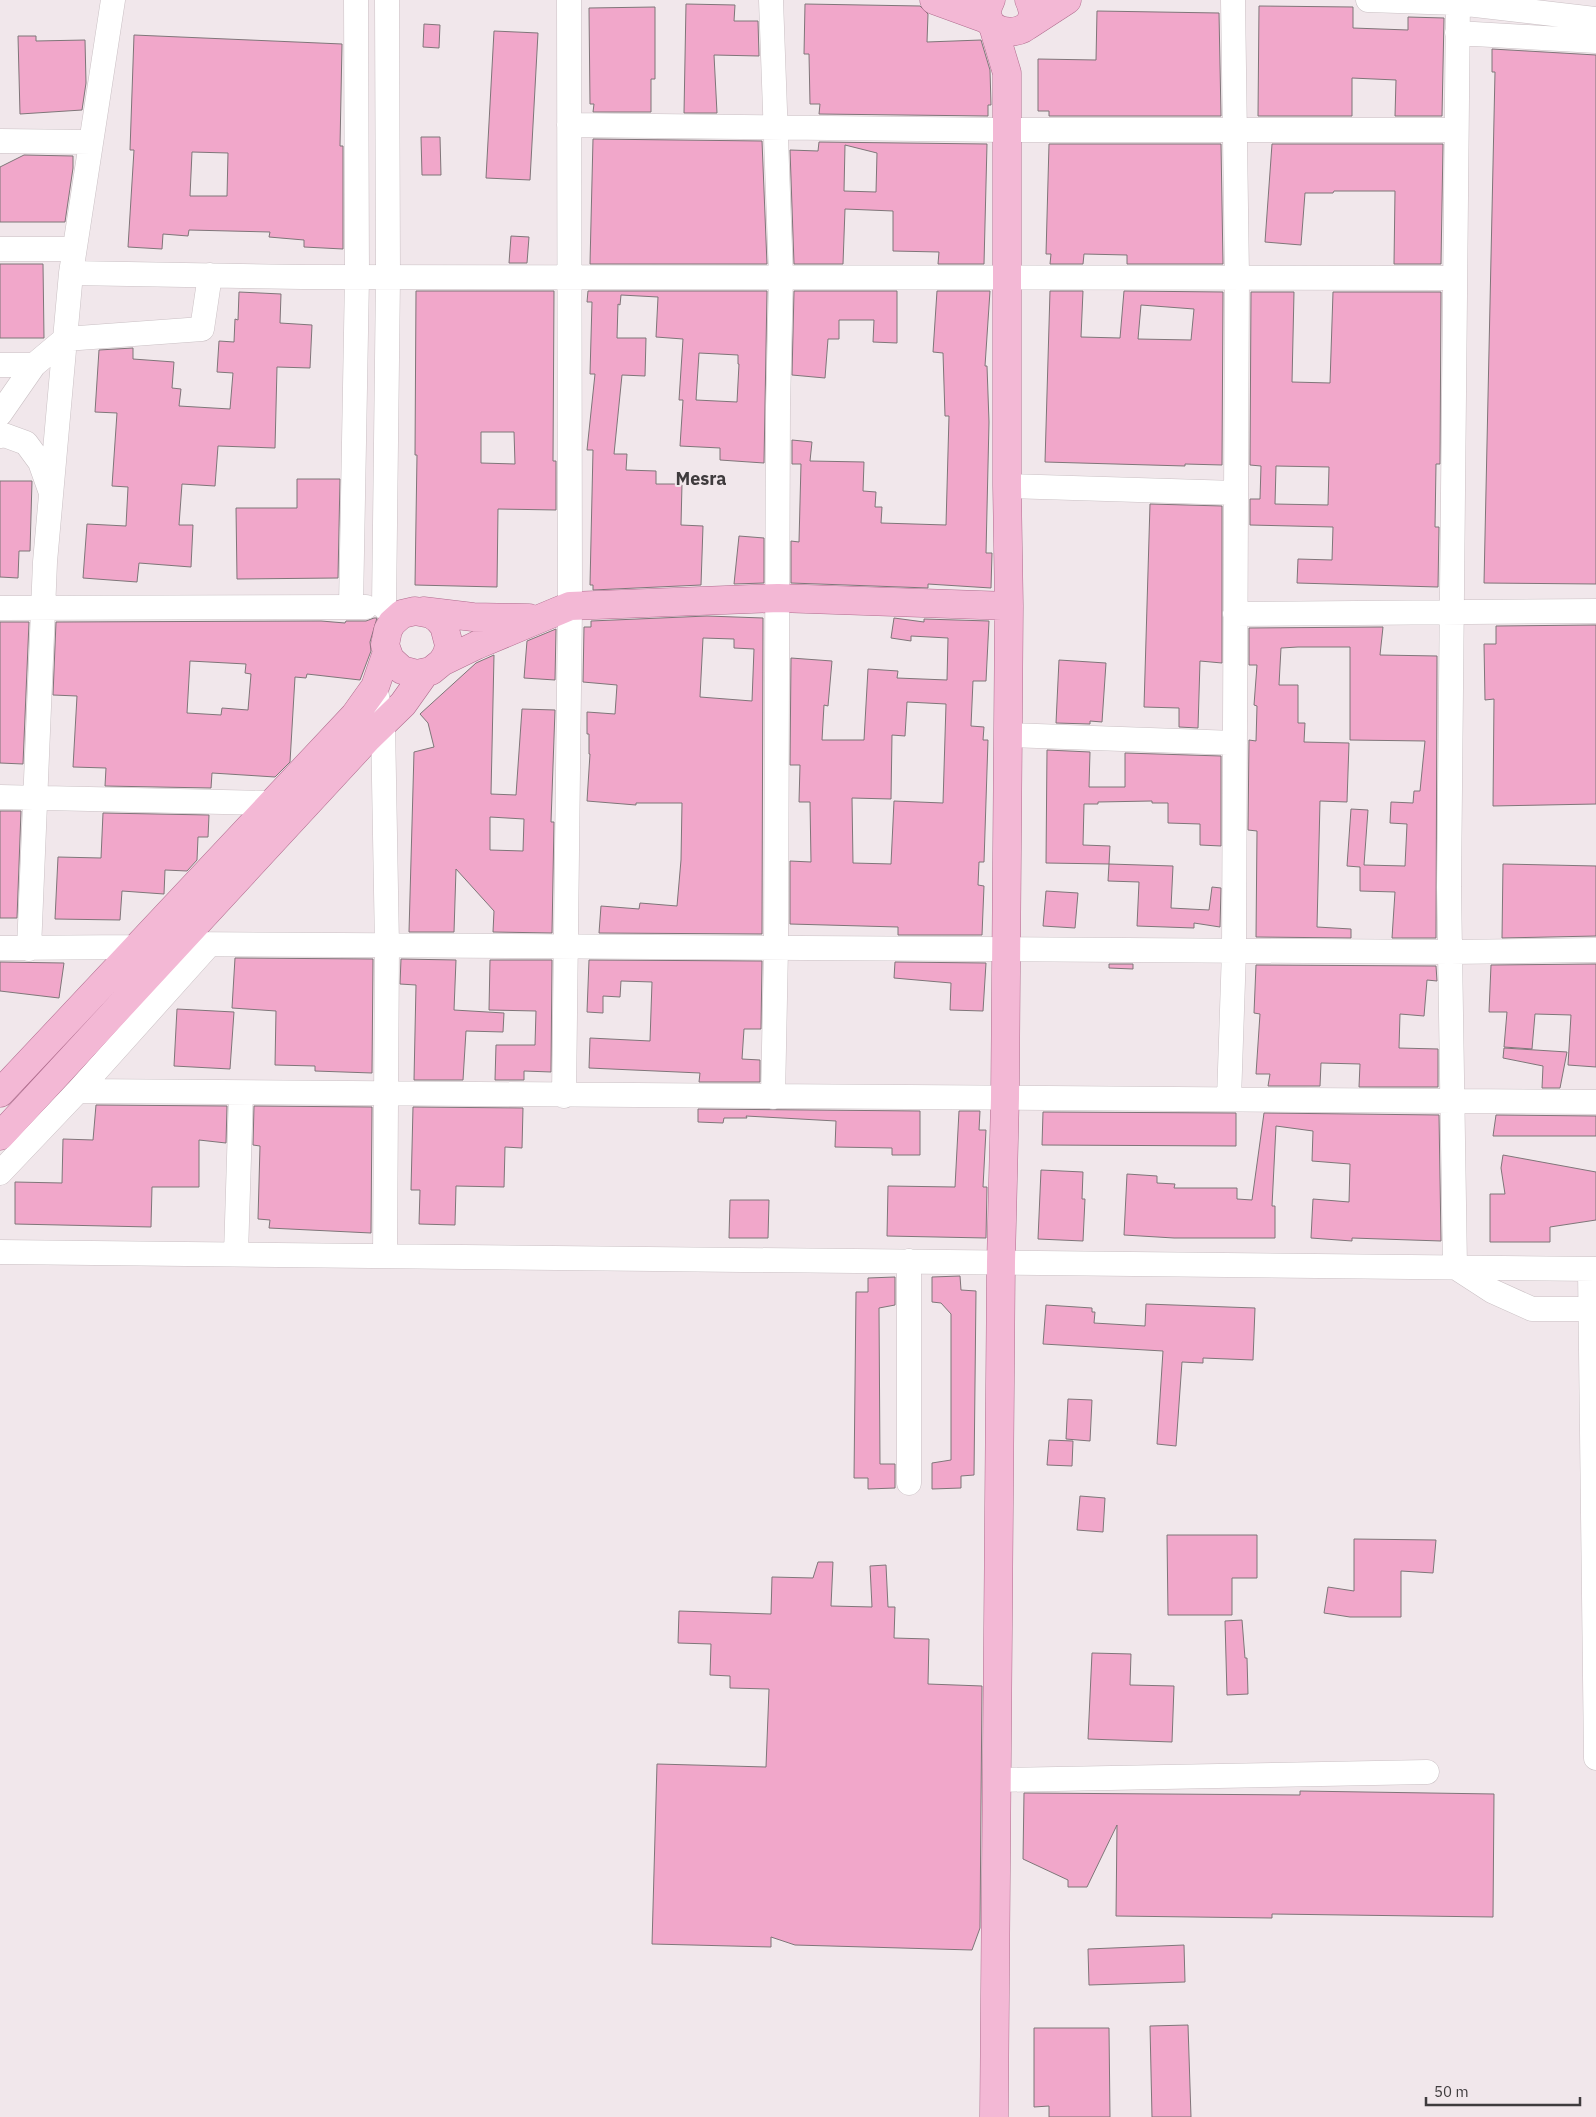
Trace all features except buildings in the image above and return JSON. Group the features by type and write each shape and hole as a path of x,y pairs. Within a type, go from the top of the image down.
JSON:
{"main road":[{"path":"934,0 991,15 1006,33 1026,19 1067,0"},
{"path":"991,15 1007,73 1007,486 1009,606 994,2117"},
{"path":"1007,73 1026,19"},
{"path":"387,652 395,666 417,674 433,668 477,644 570,606 778,598 1009,606"},
{"path":"401,612 473,617 541,618"},
{"path":"0,1093 355,715 375,687 387,652 386,637 388,630 401,612"},
{"path":"0,1136 177,944 383,724 404,704 447,654 449,645 444,626 431,614 401,612"}],"street":[{"path":"28,949 51,494 71,273 112,0"},
{"path":"352,607 357,277 356,0"},
{"path":"0,608 352,607 401,612 388,277 387,0"},
{"path":"564,1096 564,948 570,606 569,0"},
{"path":"771,0 781,276 778,406 776,948 773,1097"},
{"path":"1229,1099 1234,951 1237,277 1233,0"},
{"path":"1368,0 1458,2 1596,19"},
{"path":"1455,1266 1450,952 1451,612 1458,2"},
{"path":"1457,33 1596,41"},
{"path":"569,125 1006,130 1456,130"},
{"path":"0,141 91,142"},
{"path":"0,248 74,249"},
{"path":"71,273 357,277 1007,276 1454,278"},
{"path":"0,414 34,365 65,339 202,329 210,275"},
{"path":"0,365 34,365"},
{"path":"0,436 4,435 26,443 40,462 51,494"},
{"path":"1007,486 1236,493"},
{"path":"1235,614 1596,611"},
{"path":"375,687 383,724 387,946 386,1256"},
{"path":"1007,735 1234,743"},
{"path":"0,797 272,803"},
{"path":"0,948 136,947 177,944 564,948 1450,952 1596,950"},
{"path":"0,1173 78,1091 209,945"},
{"path":"78,1091 1596,1102"},
{"path":"236,1254 241,1092"},
{"path":"0,1252 1455,1266 1593,1269 1596,1758"},
{"path":"909,1261 909,1483"},
{"path":"1455,1266 1492,1291 1532,1309 1593,1309"},
{"path":"998,1780 1427,1772"}],"district":[{"name":"Mesra","path":"701,479"}]}
